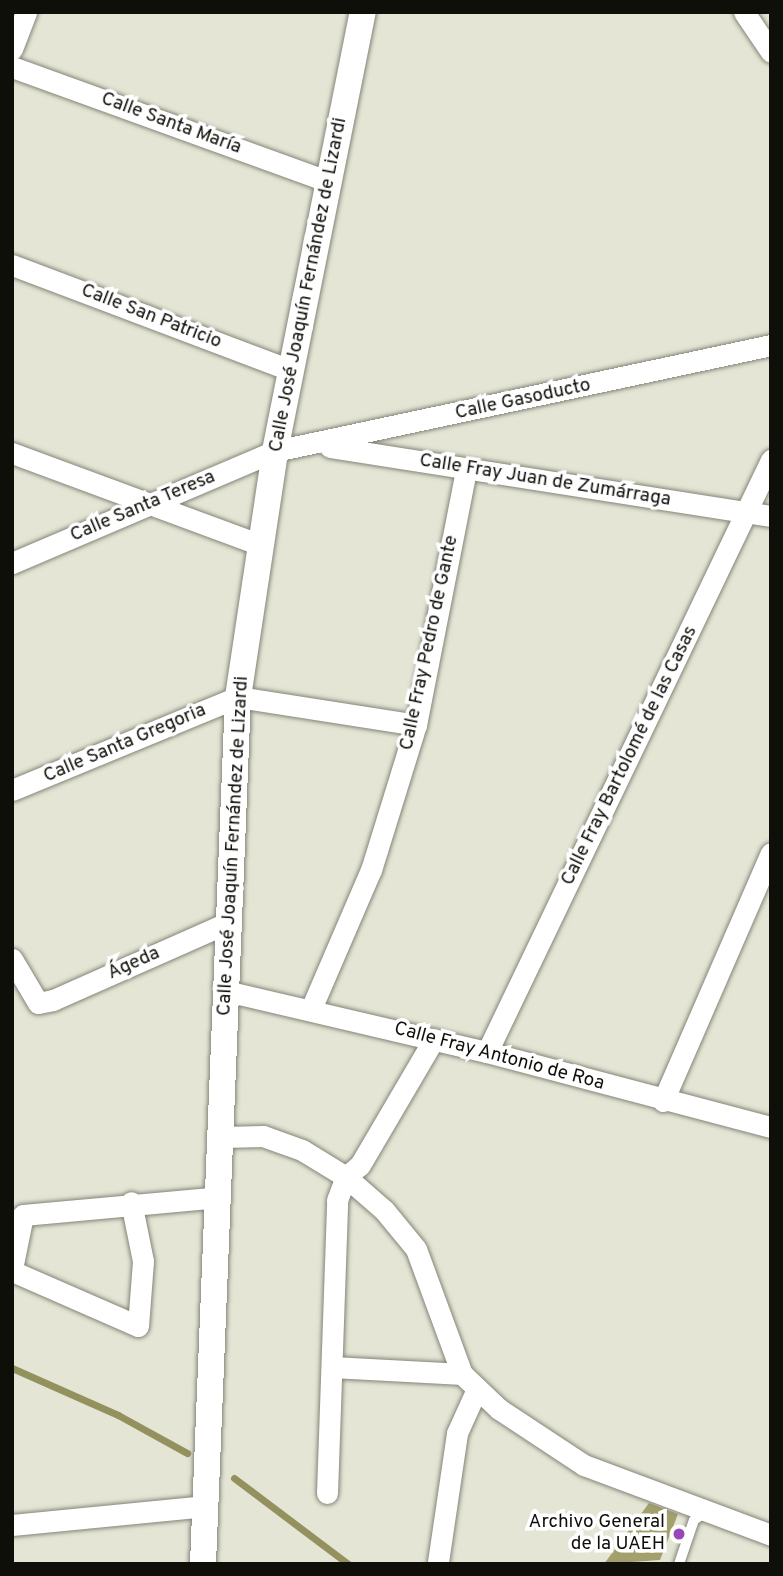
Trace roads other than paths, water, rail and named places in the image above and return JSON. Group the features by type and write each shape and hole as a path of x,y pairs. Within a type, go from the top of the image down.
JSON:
{"street":[{"path":"12,49 26,12"},
{"path":"744,12 771,52"},
{"name":"Calle José Joaquín Fernández de Lizardi","path":"203,1564 223,1137 237,697 258,544 362,13"},
{"name":"Calle Santa María","path":"12,67 330,182"},
{"name":"Calle San Patricio","path":"12,265 290,370"},
{"name":"Calle Gasoducto","path":"275,451 319,445 771,345"},
{"name":"Calle Fray Juan de Zumárraga","path":"319,445 771,516"},
{"name":"Calle Santa Teresa","path":"12,563 275,451"},
{"path":"12,453 147,506 258,544"},
{"name":"Calle Fray Bartolomé de las Casas","path":"486,1052 749,512 771,460"},
{"name":"Calle Fray Pedro de Gante","path":"311,1009 371,870 416,725 466,470"},
{"path":"237,697 416,725"},
{"name":"Calle Santa Gregoria","path":"12,790 237,697"},
{"path":"663,1101 771,853"},
{"name":"Ágeda","path":"12,959 38,1003 53,1000 229,922"},
{"name":"Calle Fray Antonio de Roa","path":"226,991 434,1039 663,1101 771,1127"},
{"path":"327,1493 337,1200 346,1177 360,1165 434,1039"},
{"path":"223,1137 264,1136 302,1150 346,1177 384,1210 416,1249 462,1374 499,1409 584,1465 771,1535"},
{"path":"131,1202 143,1261 138,1326 12,1270 23,1215 131,1202 219,1197"},
{"path":"333,1367 462,1374"},
{"path":"438,1562 457,1433 477,1389"},
{"path":"12,1525 206,1506"}],"lane":[{"path":"679,1564 694,1520 707,1511"}],"waterway":[{"path":"12,1368 118,1415 187,1453"},
{"path":"234,1478 348,1564"}],"place":[{"name":"Archivo General de la UAEH","path":"679,1534"}]}
